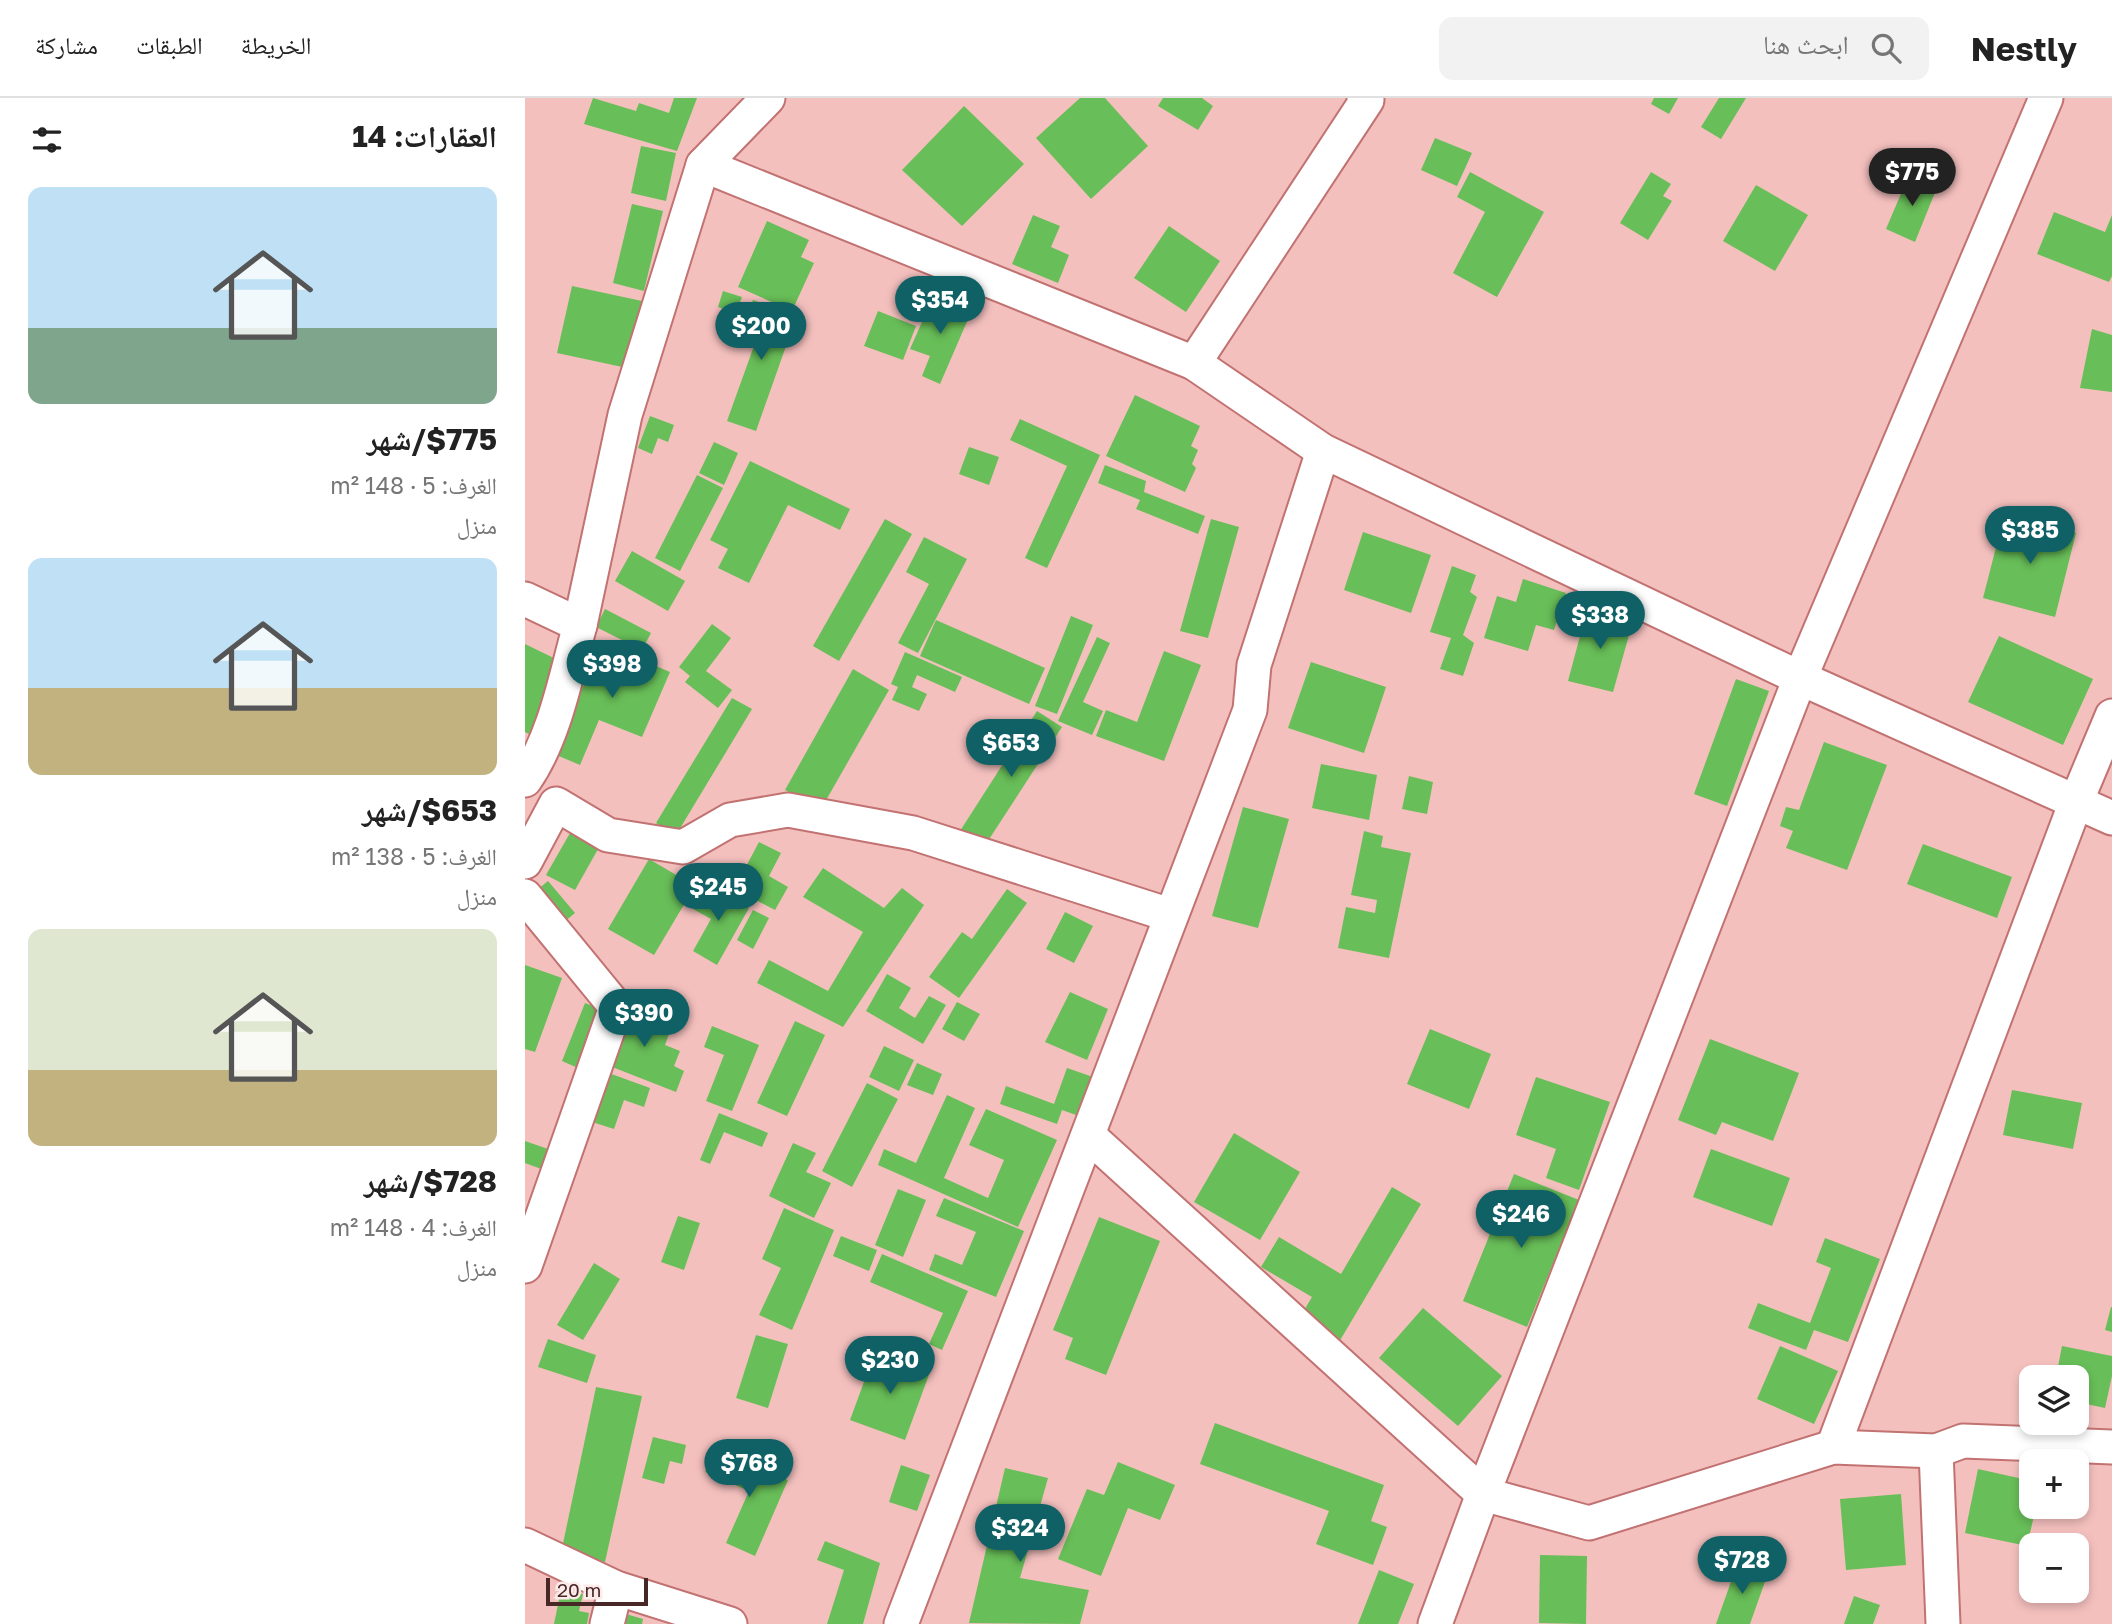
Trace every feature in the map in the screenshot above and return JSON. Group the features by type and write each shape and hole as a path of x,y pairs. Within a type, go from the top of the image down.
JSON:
{"street":[{"path":"768,98 703,165 625,415 580,625 559,700 531,771 556,804 608,835 683,847 730,820 788,810 913,833 1170,915"},
{"path":"1194,363 1367,100 1364,98"},
{"path":"1435,1624 1800,678 2046,98"},
{"path":"703,165 1194,363 1322,451 1800,678 2112,818"},
{"path":"901,1624 1250,710 1254,665 1322,451"},
{"path":"525,599 580,625"},
{"path":"1833,1447 2076,802 2112,716"},
{"path":"525,862 556,804"},
{"path":"525,896 617,1007 525,1266"},
{"path":"1089,1136 1483,1494 1589,1523 1833,1447 1937,1451 1963,1441 2112,1447"},
{"path":"1937,1451 1943,1624"},
{"path":"525,1545 616,1588 730,1624"},
{"path":"607,1624 616,1588"}],"building":[{"path":"593,98 636,111 639,103 669,113 674,98 697,98 677,151 584,124"},
{"path":"1080,98 1105,98 1148,146 1091,199 1036,138"},
{"path":"1163,98 1202,98 1213,106 1198,130 1158,106"},
{"path":"1654,98 1678,98 1669,114 1651,104"},
{"path":"1719,98 1746,98 1721,139 1701,127"},
{"path":"964,106 1024,164 962,226 902,170"},
{"path":"1435,138 1472,153 1457,186 1421,170"},
{"path":"641,146 676,153 666,201 631,193"},
{"path":"1470,172 1544,212 1497,297 1453,273 1485,212 1457,197"},
{"path":"1651,172 1671,184 1663,196 1672,201 1648,240 1620,223"},
{"path":"1909,175 1938,185 1915,242 1886,229"},
{"path":"1756,185 1808,215 1775,271 1723,241"},
{"path":"632,204 663,211 644,291 613,283"},
{"path":"2054,212 2105,232 2112,215 2112,276 2109,282 2037,254"},
{"path":"1033,215 1060,226 1051,247 1069,255 1058,283 1012,264"},
{"path":"767,221 809,240 801,257 814,263 792,311 738,287"},
{"path":"1169,226 1220,261 1186,312 1134,278"},
{"path":"572,286 642,301 627,368 557,353"},
{"path":"723,291 742,297 736,313 718,307"},
{"path":"934,295 972,310 940,384 922,376 930,356 910,349"},
{"path":"753,300 797,315 756,431 727,421 759,332 743,326"},
{"path":"878,311 916,326 903,360 864,346"},
{"path":"2092,329 2112,335 2112,392 2080,388"},
{"path":"1135,395 1200,426 1191,446 1198,450 1192,464 1196,468 1185,492 1106,456"},
{"path":"650,416 674,425 668,442 658,438 652,454 638,448"},
{"path":"1020,419 1100,455 1047,568 1025,558 1067,466 1010,440"},
{"path":"714,442 738,453 724,485 699,473"},
{"path":"969,447 999,457 989,485 959,474"},
{"path":"750,461 850,509 840,530 788,505 749,583 718,568 728,549 710,540"},
{"path":"1105,465 1146,481 1144,492 1205,516 1198,534 1136,509 1140,500 1098,483"},
{"path":"697,475 723,488 680,571 655,558"},
{"path":"2004,516 2076,533 2055,617 1983,598"},
{"path":"885,519 912,534 839,661 813,646"},
{"path":"1211,519 1239,527 1208,638 1180,631"},
{"path":"1363,532 1431,555 1411,613 1344,590"},
{"path":"924,537 967,559 918,653 898,643 929,584 906,572"},
{"path":"632,551 685,581 668,611 615,581"},
{"path":"1452,566 1476,575 1470,592 1477,597 1463,635 1474,643 1463,676 1440,669 1451,638 1430,632"},
{"path":"1523,579 1566,593 1554,630 1536,625 1528,651 1484,638 1497,596 1516,602"},
{"path":"605,609 651,633 642,650 596,627"},
{"path":"1587,610 1633,621 1613,692 1568,681"},
{"path":"1071,616 1093,625 1057,714 1035,706"},
{"path":"936,620 1045,668 1029,704 920,656"},
{"path":"712,624 731,638 706,671 732,690 718,708 685,682 690,676 679,667"},
{"path":"1999,636 2093,679 2063,745 1968,702"},
{"path":"1097,637 1110,643 1083,702 1103,711 1092,735 1058,721"},
{"path":"602,643 670,672 642,737 599,720 580,765 554,754"},
{"path":"525,644 564,663 529,734 525,732"},
{"path":"1164,651 1201,665 1164,761 1096,736 1106,710 1137,722"},
{"path":"905,652 962,677 955,692 917,675 912,687 927,694 919,711 892,700 898,687 891,684"},
{"path":"1311,662 1386,687 1364,753 1288,728"},
{"path":"853,669 889,690 821,809 785,790"},
{"path":"1736,679 1769,691 1727,806 1694,794"},
{"path":"732,698 752,709 676,835 656,823"},
{"path":"1037,711 1062,727 984,847 960,831"},
{"path":"1824,742 1887,765 1847,870 1786,848 1793,831 1780,826 1786,807 1799,810"},
{"path":"1321,764 1377,775 1369,820 1312,808"},
{"path":"1409,776 1433,782 1427,814 1402,809"},
{"path":"1243,807 1289,819 1258,928 1212,916"},
{"path":"574,826 602,842 575,890 546,875"},
{"path":"1364,831 1383,836 1381,847 1411,853 1389,958 1338,948 1346,907 1375,913 1377,900 1351,895"},
{"path":"759,842 781,853 769,876 788,887 775,910 734,889"},
{"path":"1923,844 2012,877 1997,918 1907,884"},
{"path":"649,859 695,886 654,955 608,929"},
{"path":"823,868 884,908 902,888 924,905 843,1027 757,983 769,960 828,991 863,932 803,897"},
{"path":"548,881 575,913 559,926 532,894"},
{"path":"707,885 749,908 717,965 693,951 711,919 693,909"},
{"path":"1007,889 1027,903 959,998 929,977 962,932 972,939"},
{"path":"753,910 769,918 753,949 737,940"},
{"path":"1065,912 1093,926 1074,963 1046,949"},
{"path":"525,965 562,978 535,1052 525,1049"},
{"path":"887,974 911,988 899,1008 915,1018 929,996 946,1005 923,1044 866,1011"},
{"path":"1070,992 1108,1009 1087,1060 1045,1042"},
{"path":"957,1002 980,1014 964,1041 942,1029"},
{"path":"585,1003 608,1012 585,1071 562,1061"},
{"path":"626,1004 673,1023 665,1045 680,1051 674,1066 684,1071 676,1092 602,1063"},
{"path":"795,1021 825,1035 787,1116 757,1103"},
{"path":"712,1026 759,1045 732,1111 706,1101 724,1055 704,1047"},
{"path":"1430,1029 1491,1054 1469,1109 1407,1084"},
{"path":"1710,1039 1799,1073 1773,1141 1722,1122 1716,1135 1678,1120"},
{"path":"884,1046 914,1060 899,1091 869,1077"},
{"path":"917,1063 942,1074 933,1095 907,1085"},
{"path":"1067,1068 1093,1077 1079,1116 1062,1110 1057,1124 1000,1104 1006,1086 1054,1104"},
{"path":"606,1072 650,1088 644,1107 624,1100 614,1129 589,1121"},
{"path":"1536,1077 1610,1102 1579,1190 1546,1178 1556,1149 1516,1135"},
{"path":"867,1083 898,1099 852,1187 822,1171"},
{"path":"2012,1090 2082,1103 2073,1149 2003,1135"},
{"path":"947,1095 975,1108 944,1178 988,1198 1004,1160 969,1145 986,1109 1057,1140 1018,1227 878,1165 884,1149 916,1163"},
{"path":"719,1113 768,1133 762,1147 724,1132 710,1164 700,1160"},
{"path":"1234,1133 1300,1172 1260,1240 1194,1202"},
{"path":"525,1141 551,1150 544,1170 525,1163"},
{"path":"793,1143 816,1153 806,1172 831,1183 814,1218 769,1196"},
{"path":"1711,1149 1790,1178 1772,1226 1693,1197"},
{"path":"1514,1174 1579,1200 1527,1327 1463,1301"},
{"path":"1392,1187 1421,1204 1339,1342 1299,1319 1312,1297 1261,1267 1279,1237 1341,1274"},
{"path":"898,1189 926,1200 903,1257 875,1245"},
{"path":"944,1198 1024,1231 996,1297 929,1270 935,1254 962,1265 976,1232 936,1216"},
{"path":"784,1208 834,1230 792,1330 759,1315 781,1268 762,1259"},
{"path":"678,1216 700,1223 684,1270 661,1262"},
{"path":"1099,1217 1160,1241 1106,1375 1065,1359 1073,1338 1053,1330"},
{"path":"841,1236 877,1250 869,1271 833,1256"},
{"path":"1825,1238 1880,1259 1848,1342 1814,1330 1806,1350 1748,1328 1758,1303 1810,1323 1831,1268 1816,1262"},
{"path":"882,1254 968,1291 942,1350 929,1344 943,1313 870,1282"},
{"path":"594,1263 620,1279 583,1340 557,1325"},
{"path":"2112,1307 2112,1332 2105,1330"},
{"path":"1423,1308 1502,1376 1458,1426 1379,1358"},
{"path":"756,1335 788,1344 768,1408 736,1398"},
{"path":"548,1339 596,1355 587,1383 538,1367"},
{"path":"1780,1346 1838,1371 1814,1424 1757,1399"},
{"path":"2062,1346 2112,1356 2112,1376 2105,1408 2089,1405 2089,1365 2058,1365"},
{"path":"875,1352 930,1372 905,1440 850,1420"},
{"path":"596,1387 642,1396 605,1562 561,1553"},
{"path":"1215,1423 1384,1485 1371,1521 1387,1527 1373,1565 1316,1544 1329,1511 1200,1464"},
{"path":"653,1437 686,1445 682,1464 670,1461 664,1484 642,1478"},
{"path":"715,1449 788,1480 755,1556 726,1543 749,1491 705,1472"},
{"path":"1118,1462 1175,1485 1160,1520 1128,1508 1101,1576 1058,1559 1087,1489 1104,1495"},
{"path":"901,1465 930,1475 917,1511 889,1502"},
{"path":"1005,1468 1048,1478 1020,1578 1089,1590 1080,1624 969,1623"},
{"path":"1978,1469 2019,1478 2019,1519 2033,1519 2030,1533 2019,1533 2019,1544 1965,1533"},
{"path":"1901,1494 1906,1565 1846,1570 1840,1499"},
{"path":"825,1541 880,1563 863,1624 827,1624 844,1570 817,1560"},
{"path":"1540,1555 1587,1556 1586,1624 1539,1623"},
{"path":"1738,1562 1768,1573 1750,1624 1716,1624"},
{"path":"1379,1570 1414,1584 1398,1624 1358,1624"},
{"path":"561,1590 583,1594 579,1611 589,1613 587,1624 554,1624"},
{"path":"1854,1596 1880,1605 1873,1624 1844,1624"},
{"path":"619,1612 643,1619 642,1624 616,1624"}]}
